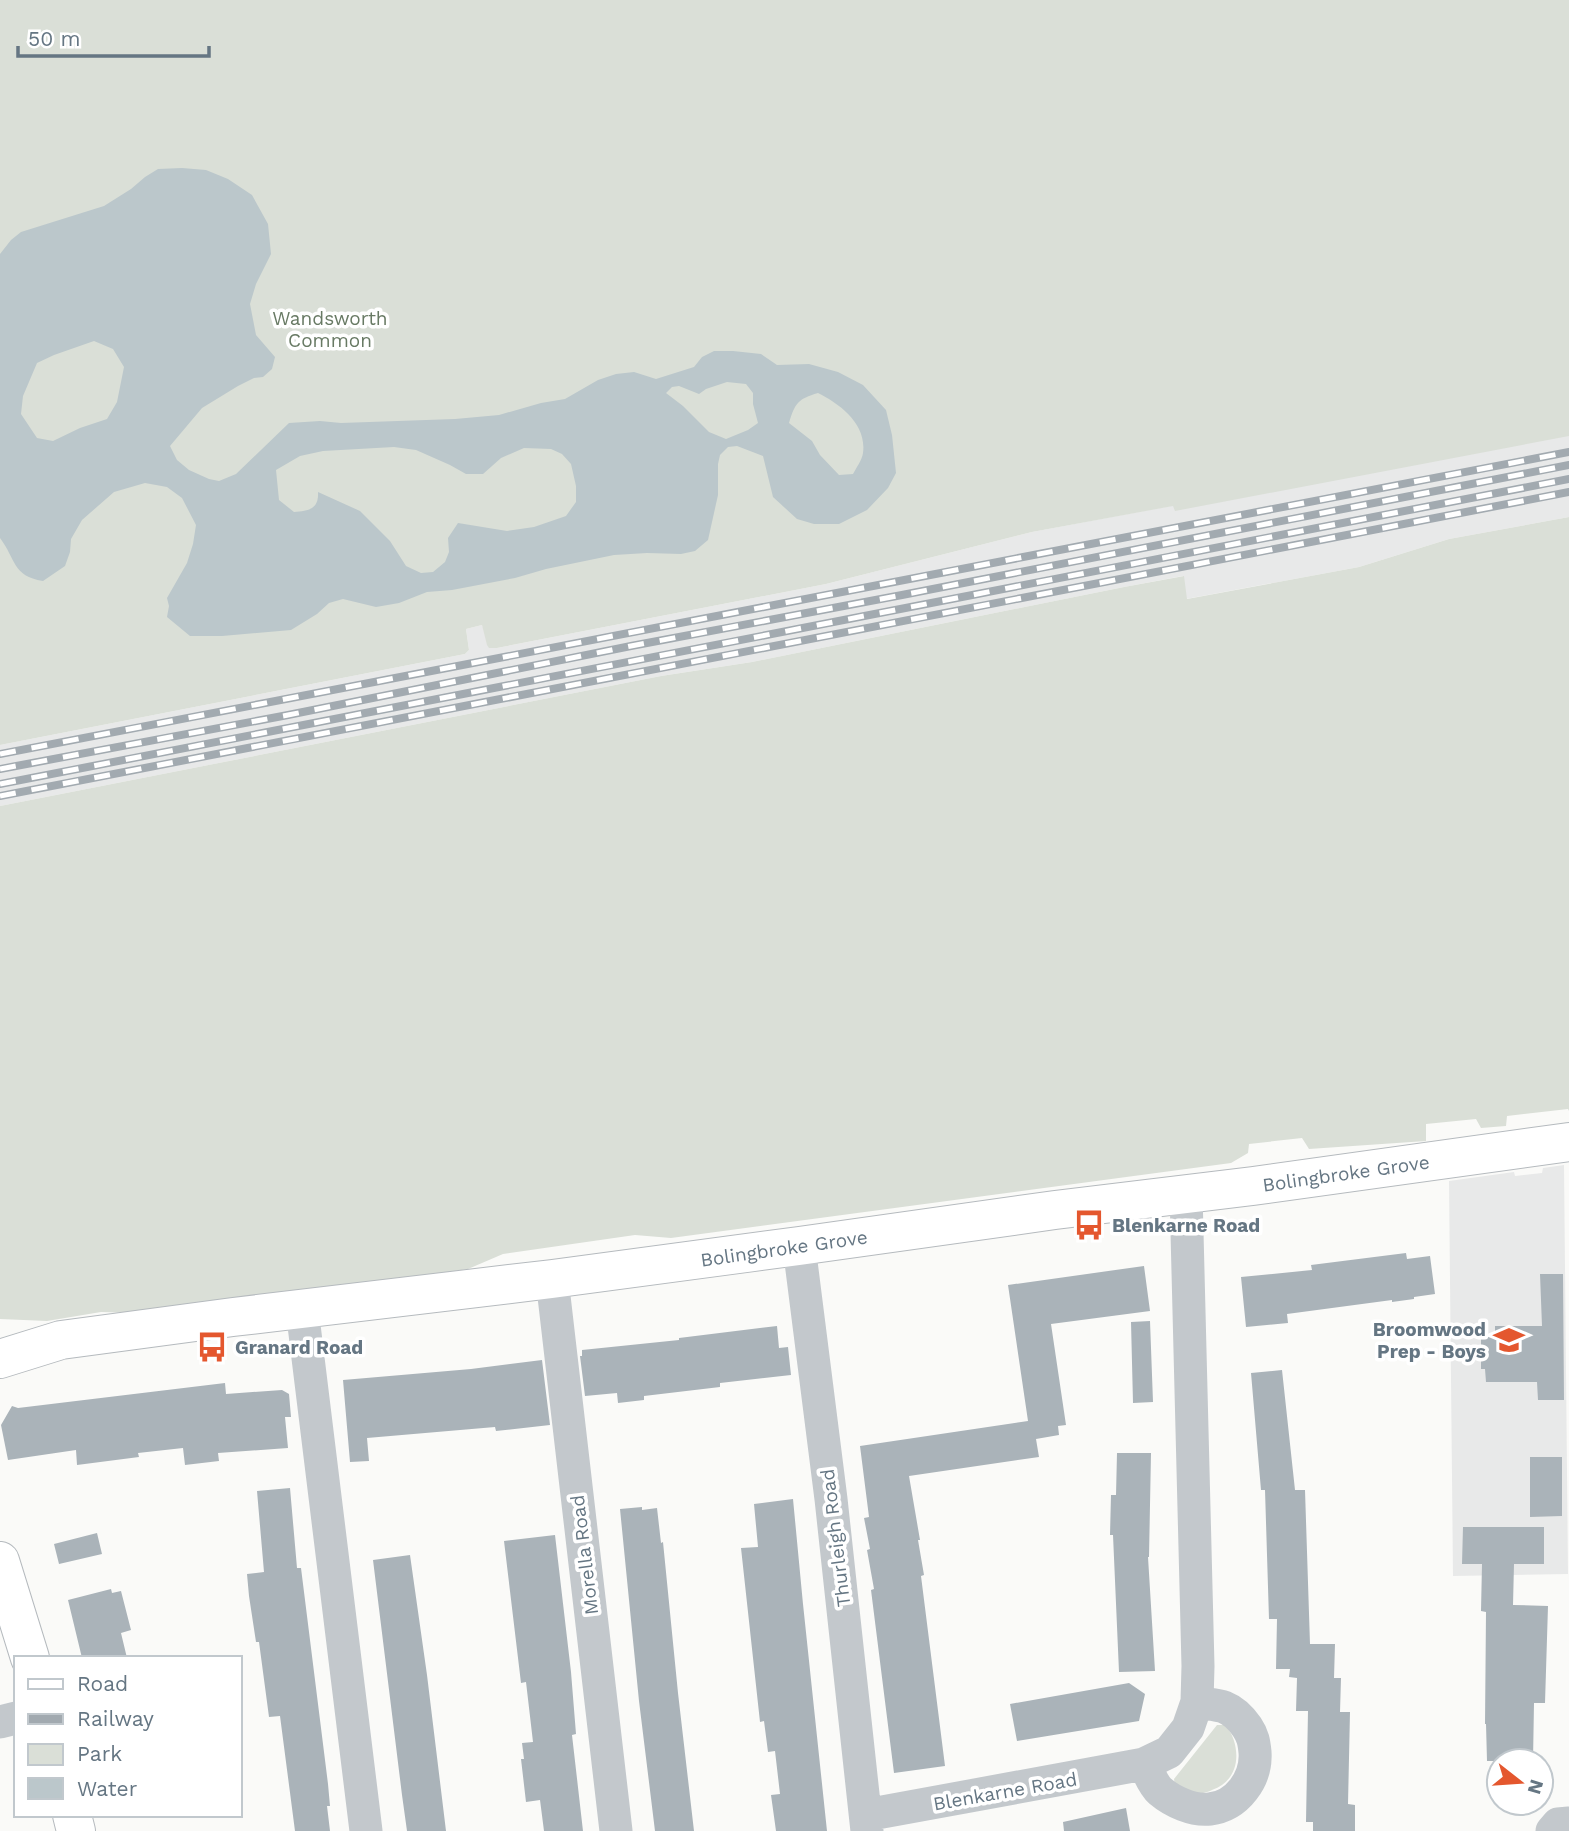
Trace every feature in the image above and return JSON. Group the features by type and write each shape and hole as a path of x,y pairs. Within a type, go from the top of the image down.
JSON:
{"main road":[{"name":"Bolingbroke Grove","path":"0,1359 61,1340 552,1279 1569,1142"},
{"path":"0,1561 29,1656"}],"street":[{"name":"Blenkarne Road","path":"866,1823 961,1799 1144,1764 1169,1752 1188,1728 1197,1702 1198,1666 1186,1194"},
{"name":"Thurleigh Road","path":"799,1246 831,1499 866,1823"},
{"name":"Morella Road","path":"552,1279 617,1831"},
{"path":"302,1308 366,1831"},
{"path":"1144,1764 1159,1790 1176,1802 1194,1809 1211,1809 1227,1803 1243,1791 1252,1776 1255,1759 1254,1737 1240,1716 1223,1706 1197,1702"},
{"path":"1552,1831 1558,1824 1569,1823"}],"shaded area":[{"path":"1569,431 1569,517 1449,539 1359,567 1186,599 1183,576 752,662 661,676 0,806 0,745 465,654 469,650 466,629 482,625 493,648 497,648 826,584 1032,532"},
{"name":"Broomwood Prep - Boys","path":"1564,1165 1568,1574 1453,1576 1449,1181 1514,1172 1515,1176 1542,1173 1543,1168"}],"green space":[{"name":"Wandsworth Common","path":"0,0 1569,0 1569,436 1175,511 1173,506 1032,532 826,584 497,648 489,648 487,645 482,625 466,629 469,650 465,654 0,745"},
{"path":"1569,517 1569,1111 1507,1116 1506,1126 1481,1128 1476,1119 1426,1124 1426,1141 1309,1149 1302,1138 1249,1144 1248,1153 1231,1163 671,1238 635,1235 503,1254 468,1269 174,1314 101,1312 47,1321 0,1319 0,806 661,676 752,662 1124,587 1184,576 1187,599 1359,567 1449,539"},
{"path":"1217,1725 1226,1725 1235,1743 1236,1762 1229,1779 1203,1793 1175,1786 1174,1779"}],"water":[{"path":"158,169 206,170 228,179 252,195 268,224 271,254 256,284 250,304 256,335 275,357 272,369 263,377 254,378 238,386 202,408 170,446 177,460 189,470 209,479 219,481 236,474 289,423 455,419 499,415 565,399 598,380 616,374 634,372 656,379 694,367 702,357 714,351 761,354 777,365 809,364 838,372 863,385 886,410 896,473 888,488 867,510 839,524 814,524 797,519 773,497 763,456 737,446 728,447 720,455 718,464 718,495 708,540 695,551 681,554 614,555 515,578 427,592 399,603 376,607 343,599 329,603 291,630 190,636 167,617 167,598 187,563 196,525 182,498 167,487 145,483 114,492 82,520 71,539 65,566 43,581 33,579 20,571 0,538 0,254 21,232 104,206","holes":["94,341 113,349 124,367 117,402 107,419 53,441 37,438 21,414 23,396 37,363","727,382 746,384 753,393 758,423 726,439 709,432 666,393 672,387 679,386 699,394","818,393 843,409 861,433 863,453 853,474 839,475 820,455 812,441 789,423 798,403","394,447 416,450 466,474 483,474 501,458 524,448 551,449 562,454 571,464 576,502 566,516 534,527 507,531 458,523 448,538 449,552 445,562 433,572 421,573 406,566 390,541 360,511 318,492 315,506 304,511 294,512 279,500 276,470 300,456 323,451"]}],"building":[{"path":"1406,1253 1407,1259 1430,1256 1435,1294 1392,1302 1287,1314 1288,1323 1246,1327 1241,1277 1312,1270 1311,1265"},
{"path":"1144,1266 1150,1311 1051,1324 1066,1425 1058,1426 1059,1435 1036,1439 1039,1457 909,1476 920,1540 924,1575 921,1576 945,1766 894,1773 871,1590 874,1589 864,1518 869,1517 860,1446 1028,1421 1008,1285"},
{"path":"1540,1274 1563,1274 1564,1400 1538,1400 1537,1382 1486,1382 1485,1369 1481,1369 1481,1335 1495,1335 1495,1326 1542,1326"},
{"path":"1150,1321 1153,1402 1133,1403 1131,1322"},
{"path":"777,1326 779,1348 788,1347 791,1375 720,1383 720,1387 644,1396 644,1400 618,1403 617,1393 585,1396 580,1356 582,1350"},
{"path":"542,1360 550,1425 496,1431 495,1427 367,1438 369,1461 350,1462 343,1380"},
{"path":"1282,1370 1295,1490 1305,1490 1310,1644 1335,1644 1334,1678 1341,1678 1340,1712 1350,1712 1348,1804 1355,1805 1355,1831 1313,1831 1313,1822 1306,1822 1308,1711 1296,1711 1297,1678 1289,1677 1290,1669 1276,1669 1277,1619 1269,1619 1265,1490 1261,1490 1251,1373"},
{"path":"225,1383 226,1394 282,1390 289,1394 291,1417 285,1417 288,1448 218,1453 219,1461 185,1465 183,1448 138,1453 139,1457 77,1465 76,1450 8,1460 1,1425 12,1406 18,1408"},
{"path":"1117,1453 1151,1453 1148,1557 1155,1671 1119,1672 1113,1535 1110,1535 1111,1495 1116,1495"},
{"path":"1530,1457 1562,1457 1562,1516 1530,1517"},
{"path":"290,1488 297,1568 301,1568 328,1784 330,1831 295,1831 280,1716 269,1717 259,1642 256,1642 249,1596 247,1574 264,1572 257,1491"},
{"path":"793,1499 827,1831 776,1831 771,1795 780,1794 775,1751 768,1752 764,1721 760,1722 741,1548 758,1547 754,1504"},
{"path":"642,1507 642,1510 657,1508 661,1543 663,1542 694,1831 655,1831 620,1509"},
{"path":"1463,1527 1544,1527 1544,1564 1514,1564 1513,1605 1548,1606 1545,1703 1534,1703 1533,1747 1487,1747 1486,1612 1481,1611 1482,1564 1462,1564"},
{"path":"97,1533 102,1554 59,1564 54,1544"},
{"path":"555,1535 571,1672 576,1734 572,1735 583,1831 544,1831 540,1800 526,1802 521,1759 524,1759 522,1743 533,1742 526,1682 521,1683 504,1541"},
{"path":"410,1555 446,1831 407,1831 402,1795 373,1560"},
{"path":"111,1589 112,1593 121,1591 131,1630 121,1633 127,1656 82,1656 68,1600"},
{"path":"1129,1683 1145,1694 1139,1721 1017,1741 1010,1704"},
{"path":"1126,1808 1130,1831 1064,1831 1063,1822"}],"railway":[{"path":"0,754 1569,452"},
{"path":"0,769 1569,465"},
{"path":"0,784 1569,479"},
{"path":"0,796 1569,492"}],"place":[{"name":"Blenkarne Road","path":"1089,1225"},
{"name":"Broomwood Prep - Boys","path":"1509,1340"},
{"name":"Granard Road","path":"212,1347"}]}
